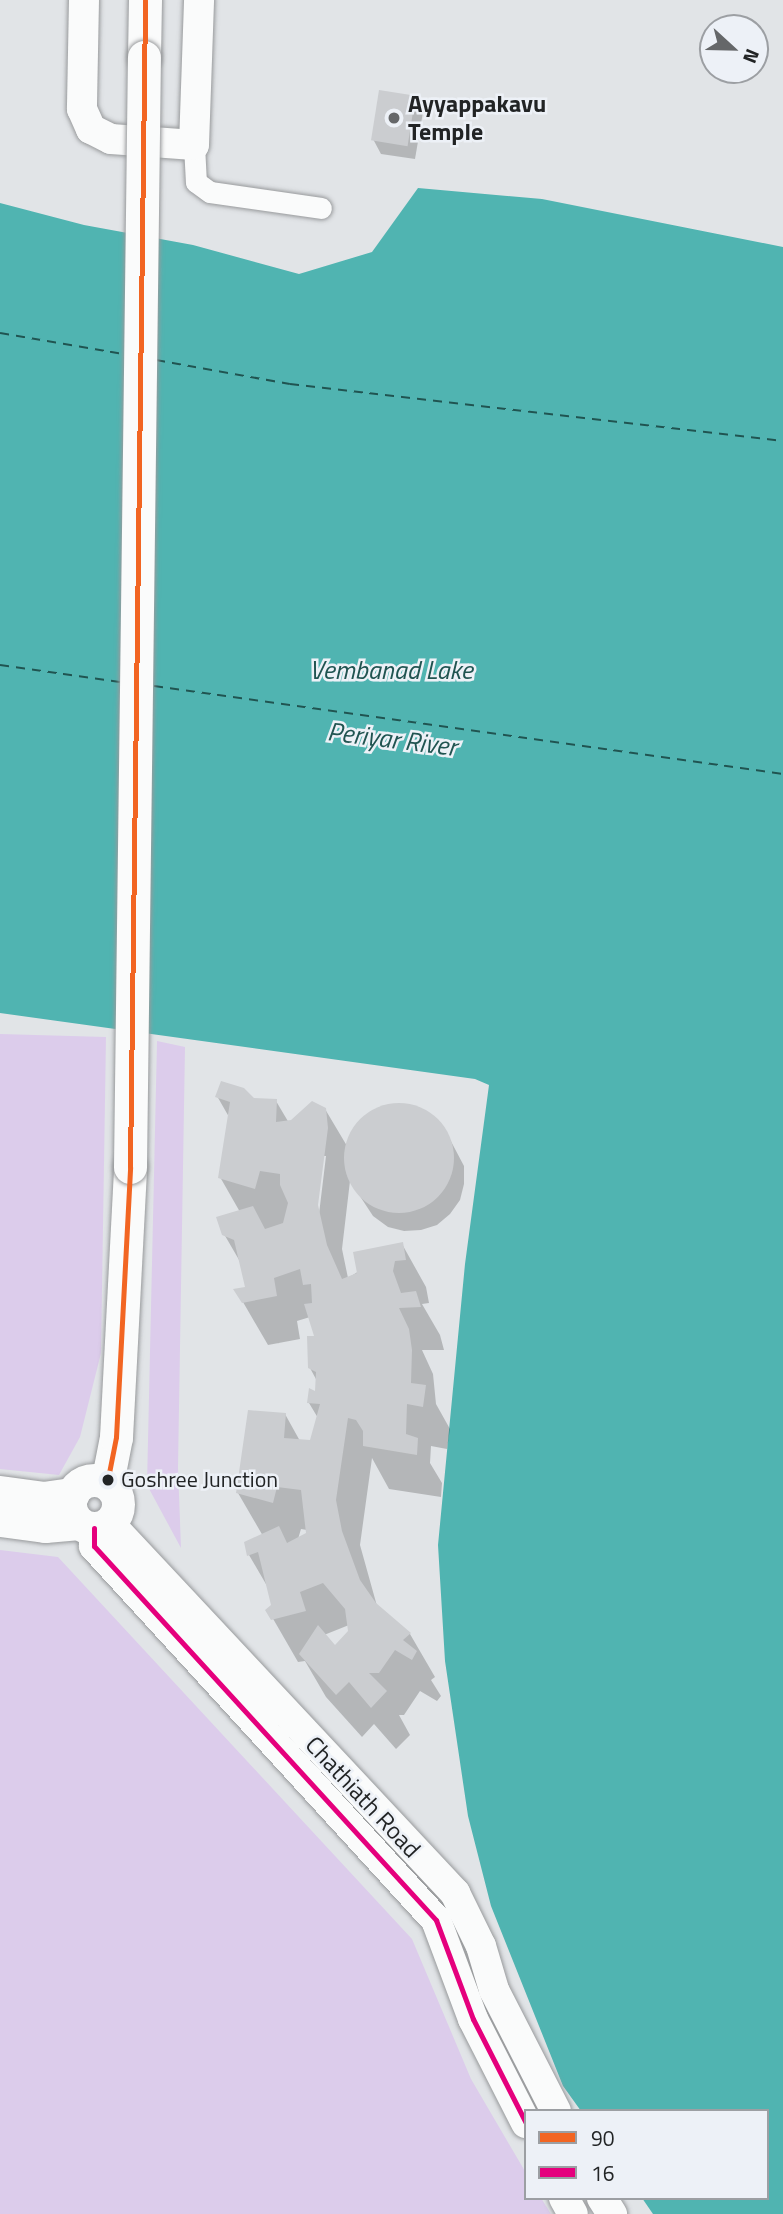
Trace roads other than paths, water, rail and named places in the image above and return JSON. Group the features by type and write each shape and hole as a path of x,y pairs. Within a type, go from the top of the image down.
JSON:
{"main road":[{"path":"84,0 82,109 91,129 111,139 194,145 199,0"},
{"path":"92,1511 116,1437 130,1167 145,0"},
{"path":"0,1492 43,1498 92,1511"},
{"path":"0,1520 45,1525 92,1511"},
{"name":"Chathiath Road","path":"92,1511 454,1893 481,1946 495,1990 555,2109"},
{"name":"Chathiath Road","path":"92,1511 436,1920 473,2019 524,2119"}],"street":[{"path":"194,145 196,182 210,192 321,208"}],"water":[{"name":"Vembanad Lake","path":"418,188 542,199 783,247 783,2214 653,2214 643,2200 769,2200 769,2109 580,2109 563,2086 491,1906 468,1816 445,1661 438,1545 465,1264 489,1085 475,1079 0,1013 0,203 84,225 193,245 299,274 372,252"}],"place":[{"name":"Ayyappakavu Temple","path":"394,118"},
{"name":"Goshree Junction","path":"108,1480"}],"water label":[{"name":"Periyar River","path":"392,739"}]}
